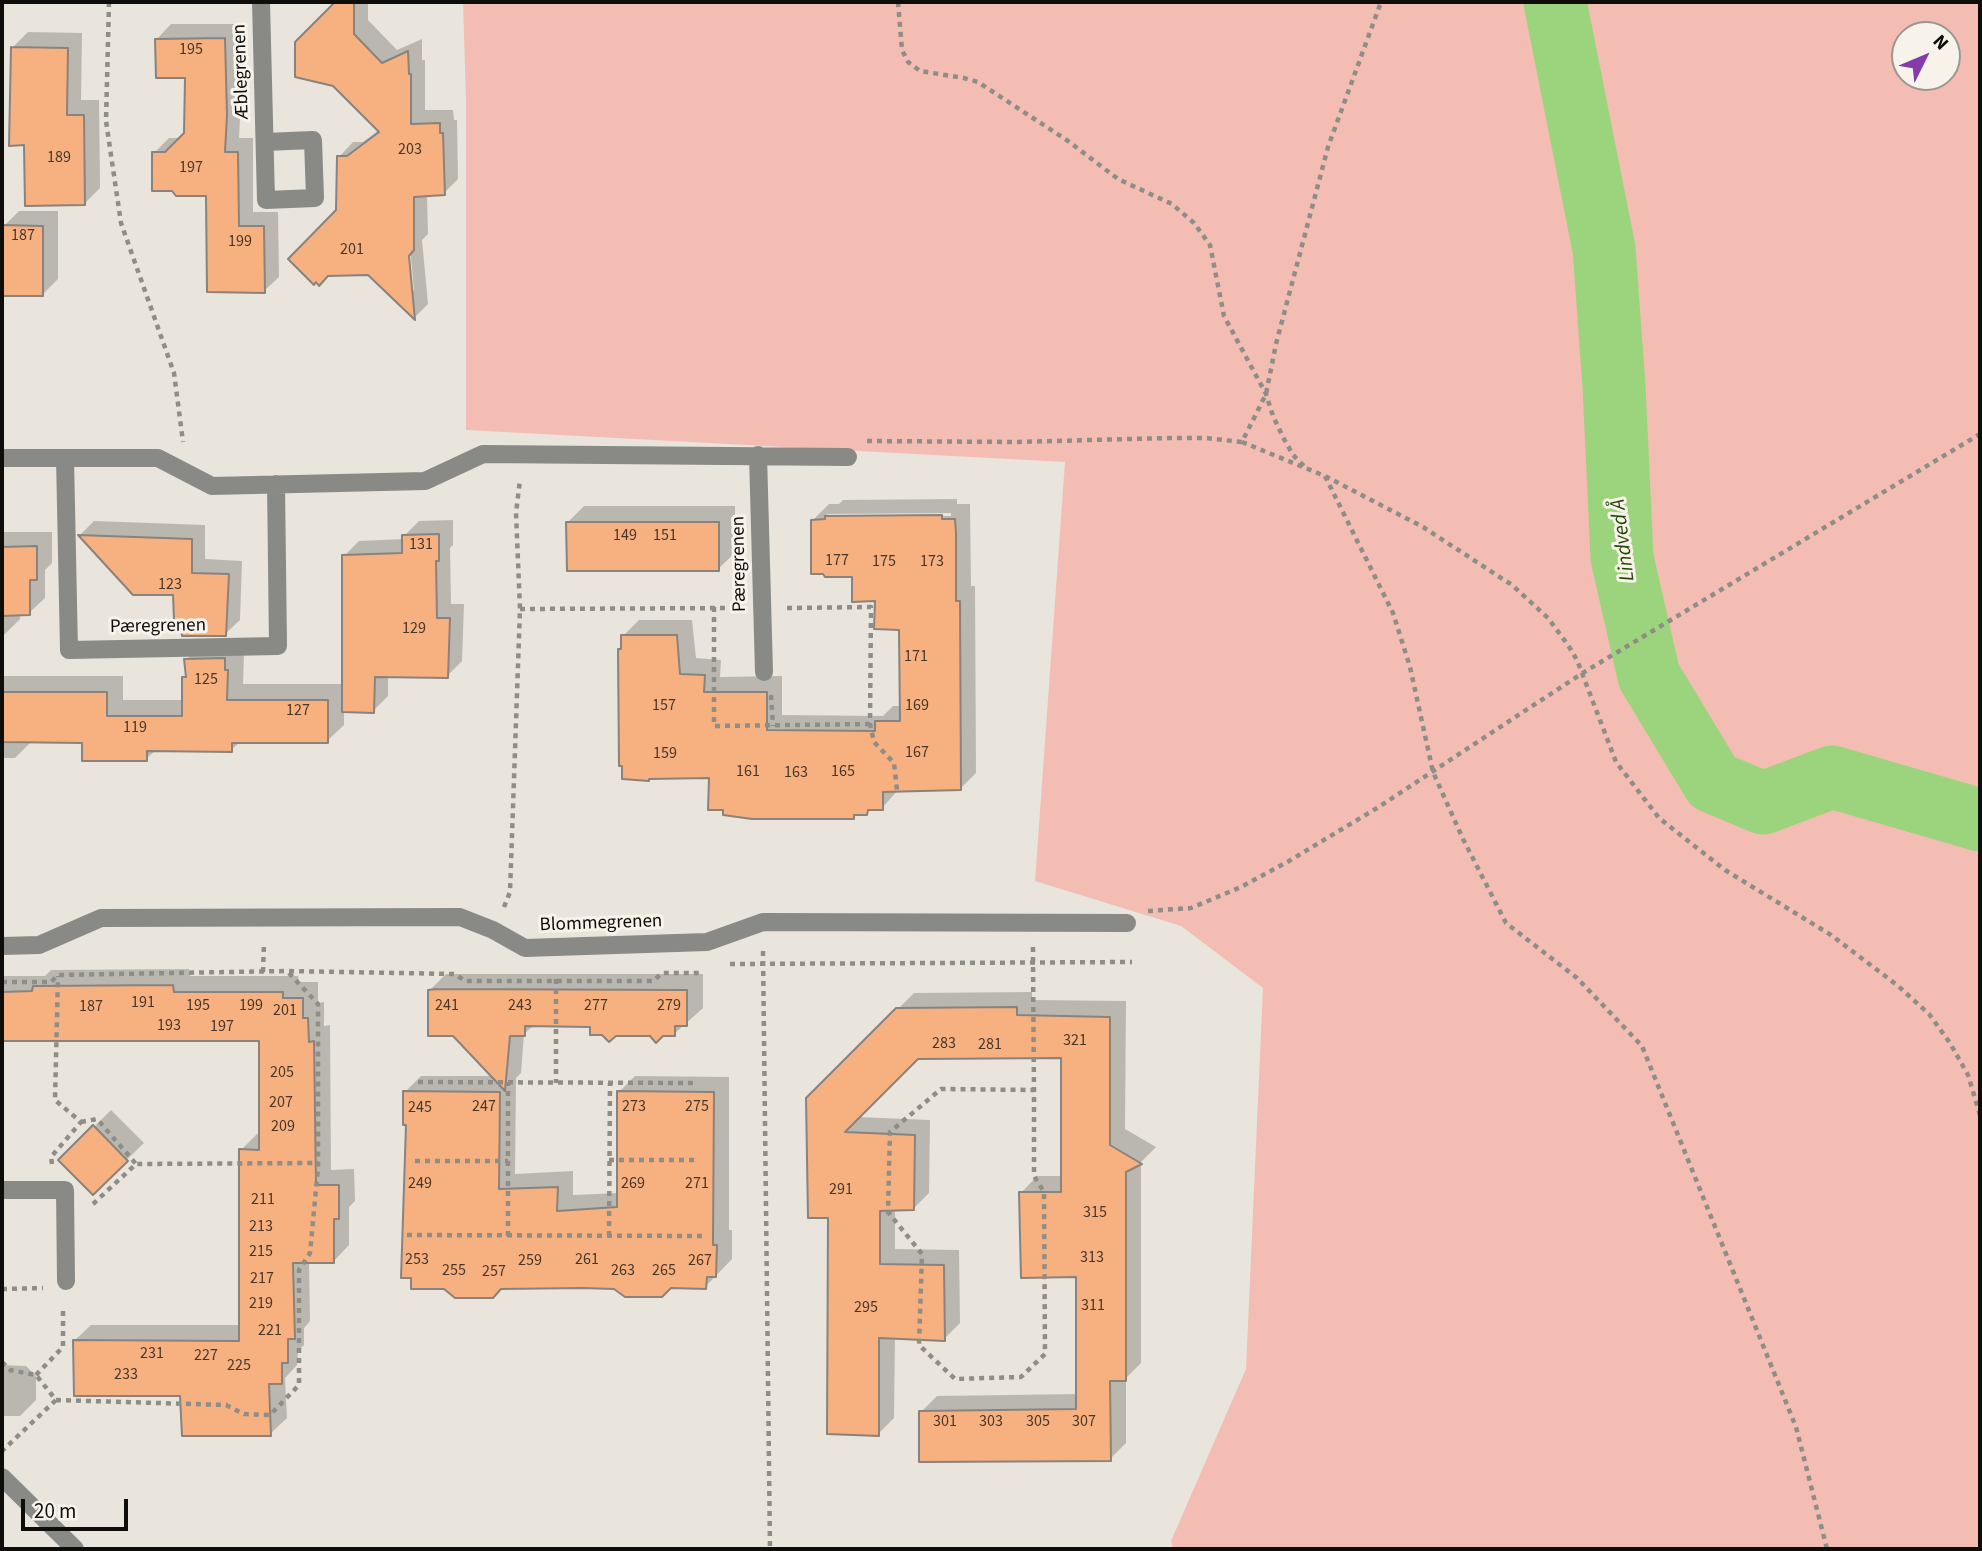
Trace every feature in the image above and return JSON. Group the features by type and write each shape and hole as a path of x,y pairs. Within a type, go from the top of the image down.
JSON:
{"street":[{"name":"Æblegrenen","path":"261,2 265,142"},
{"path":"2,458 158,458 212,486 425,481 483,454 848,457"},
{"name":"Pæregrenen","path":"758,455 764,672"},
{"name":"Pæregrenen","path":"65,458 69,650 278,646 276,484"},
{"name":"Blommegrenen","path":"2,946 39,945 101,918 460,917 525,947 707,942 763,922 1128,923"},
{"path":"2,1190 65,1190 64,1285"},
{"path":"2,1477 75,1549"}],"path":[{"path":"109,2 106,121 121,222 174,373 187,473"},
{"path":"898,2 902,50 908,62 920,71 978,82 1068,141 1118,178 1172,204 1194,223 1210,245 1224,316 1266,394 1284,439 1293,455 1307,468"},
{"path":"1242,442 1266,394 1276,344 1328,147 1381,2"},
{"path":"1128,923 1141,911 1191,908 1241,887 1289,861 1433,772 1581,674 1980,434"},
{"path":"848,457 849,441 1016,442 1206,438 1242,442 1325,476 1423,527 1511,585 1548,618 1568,645 1616,762 1659,818 1725,870 1831,935 1929,1014 1950,1043 1968,1076 1980,1115"},
{"path":"493,930 510,892 520,609 516,513 523,456"},
{"path":"1325,476 1393,613 1410,667 1433,772 1463,839 1506,923 1577,978 1642,1046 1796,1427 1827,1549"},
{"path":"520,609 871,607 870,724 874,742 894,763 897,790"},
{"path":"1034,921 1034,1090 1034,1176 1044,1192 1045,1354 1021,1377 955,1379 919,1345 922,1254 888,1212 890,1132 941,1088 1034,1090"},
{"path":"763,922 770,1549"},
{"path":"59,937 55,1100 81,1122"},
{"path":"556,946 556,1083"},
{"path":"2,1452 55,1400 226,1405 244,1414 270,1415 299,1385 299,1270 310,1253 318,1163 318,1003 287,971"},
{"path":"418,1082 698,1083"},
{"path":"508,1083 508,1236"},
{"path":"609,1236 610,1083"},
{"path":"54,1190 51,1157 81,1122 97,1119 136,1164"},
{"path":"415,1160 508,1161"},
{"path":"609,1160 697,1160"},
{"path":"65,1212 91,1205 136,1164 318,1163"},
{"path":"407,1235 702,1236"},
{"path":"2,1289 64,1285 63,1348 36,1375"},
{"path":"2,1362 10,1370 36,1375 55,1400"}],"shaded area":[{"path":"463,2 1980,2 1980,1549 1173,1549 1171,1541 1246,1369 1263,988 1181,926 1035,881 1065,462 466,430 466,100"}],"building":[{"path":"335,2 354,2 354,34 382,63 408,51 411,124 440,123 440,133 443,133 445,195 414,197 414,250 409,256 415,320 368,275 328,276 319,286 316,282 314,285 288,259 336,210 337,156 347,156 379,132 333,86 295,77 295,42"},
{"path":"225,38 225,152 238,152 239,226 264,226 265,293 207,292 206,196 176,196 172,191 152,191 152,152 165,152 184,133 185,78 156,78 155,39"},
{"path":"11,47 68,48 67,115 84,115 85,205 25,206 24,145 9,146"},
{"path":"2,225 43,226 43,296 2,296"},
{"path":"942,515 942,519 955,519 956,533 956,601 960,601 961,790 883,792 883,810 868,810 867,815 854,815 854,819 752,819 723,815 723,810 708,810 709,778 649,781 622,779 622,766 619,766 618,649 621,649 621,635 677,635 680,674 705,675 704,692 767,692 767,730 875,731 875,721 900,721 899,630 874,629 875,601 852,602 852,577 811,574 811,520 825,519 825,516"},
{"path":"566,522 719,522 719,571 567,571"},
{"path":"439,534 439,561 436,561 437,618 450,618 448,678 375,677 374,713 342,712 342,555 402,553 402,535"},
{"path":"78,535 192,539 192,573 229,574 226,636 182,636 181,620 174,620 173,595 133,595"},
{"path":"37,546 37,580 30,580 30,615 2,616 2,547"},
{"path":"225,658 225,670 228,670 227,700 328,700 328,743 232,743 232,752 147,751 147,761 82,761 82,743 2,742 2,692 107,692 107,716 182,716 182,677 186,677 184,659"},
{"path":"173,985 174,992 283,992 283,998 303,998 303,1018 308,1018 309,1042 314,1041 316,1185 339,1185 339,1219 334,1219 334,1263 293,1263 295,1339 288,1339 288,1363 282,1363 282,1384 269,1384 271,1436 182,1436 180,1396 74,1396 73,1340 239,1341 239,1149 259,1150 259,1041 2,1041 2,992 32,991 33,986"},
{"path":"428,990 687,990 687,1026 675,1026 675,1036 663,1036 656,1043 650,1036 616,1036 609,1042 602,1035 590,1035 590,1027 525,1026 525,1036 510,1036 505,1091 453,1036 428,1036"},
{"path":"1017,1007 1017,1015 1110,1017 1110,1145 1142,1164 1126,1172 1126,1381 1110,1381 1111,1461 919,1462 919,1411 1076,1409 1076,1277 1021,1278 1019,1192 1061,1192 1061,1058 918,1059 845,1132 915,1135 914,1210 880,1211 880,1264 944,1265 945,1341 879,1338 879,1436 827,1434 828,1218 808,1218 806,1098 896,1008"},
{"path":"403,1091 500,1092 499,1189 558,1187 557,1211 617,1207 617,1091 714,1092 713,1245 717,1245 716,1277 707,1277 706,1289 671,1288 662,1297 625,1297 614,1289 582,1288 501,1289 493,1298 455,1298 444,1289 411,1289 411,1278 401,1278 406,1125 403,1125"},
{"path":"93,1125 128,1161 93,1195 58,1160"}],"waterway":[{"name":"Lindved Å","path":"1555,2 1604,249 1622,558 1649,676 1713,782 1763,803 1832,777 1980,820"}]}
